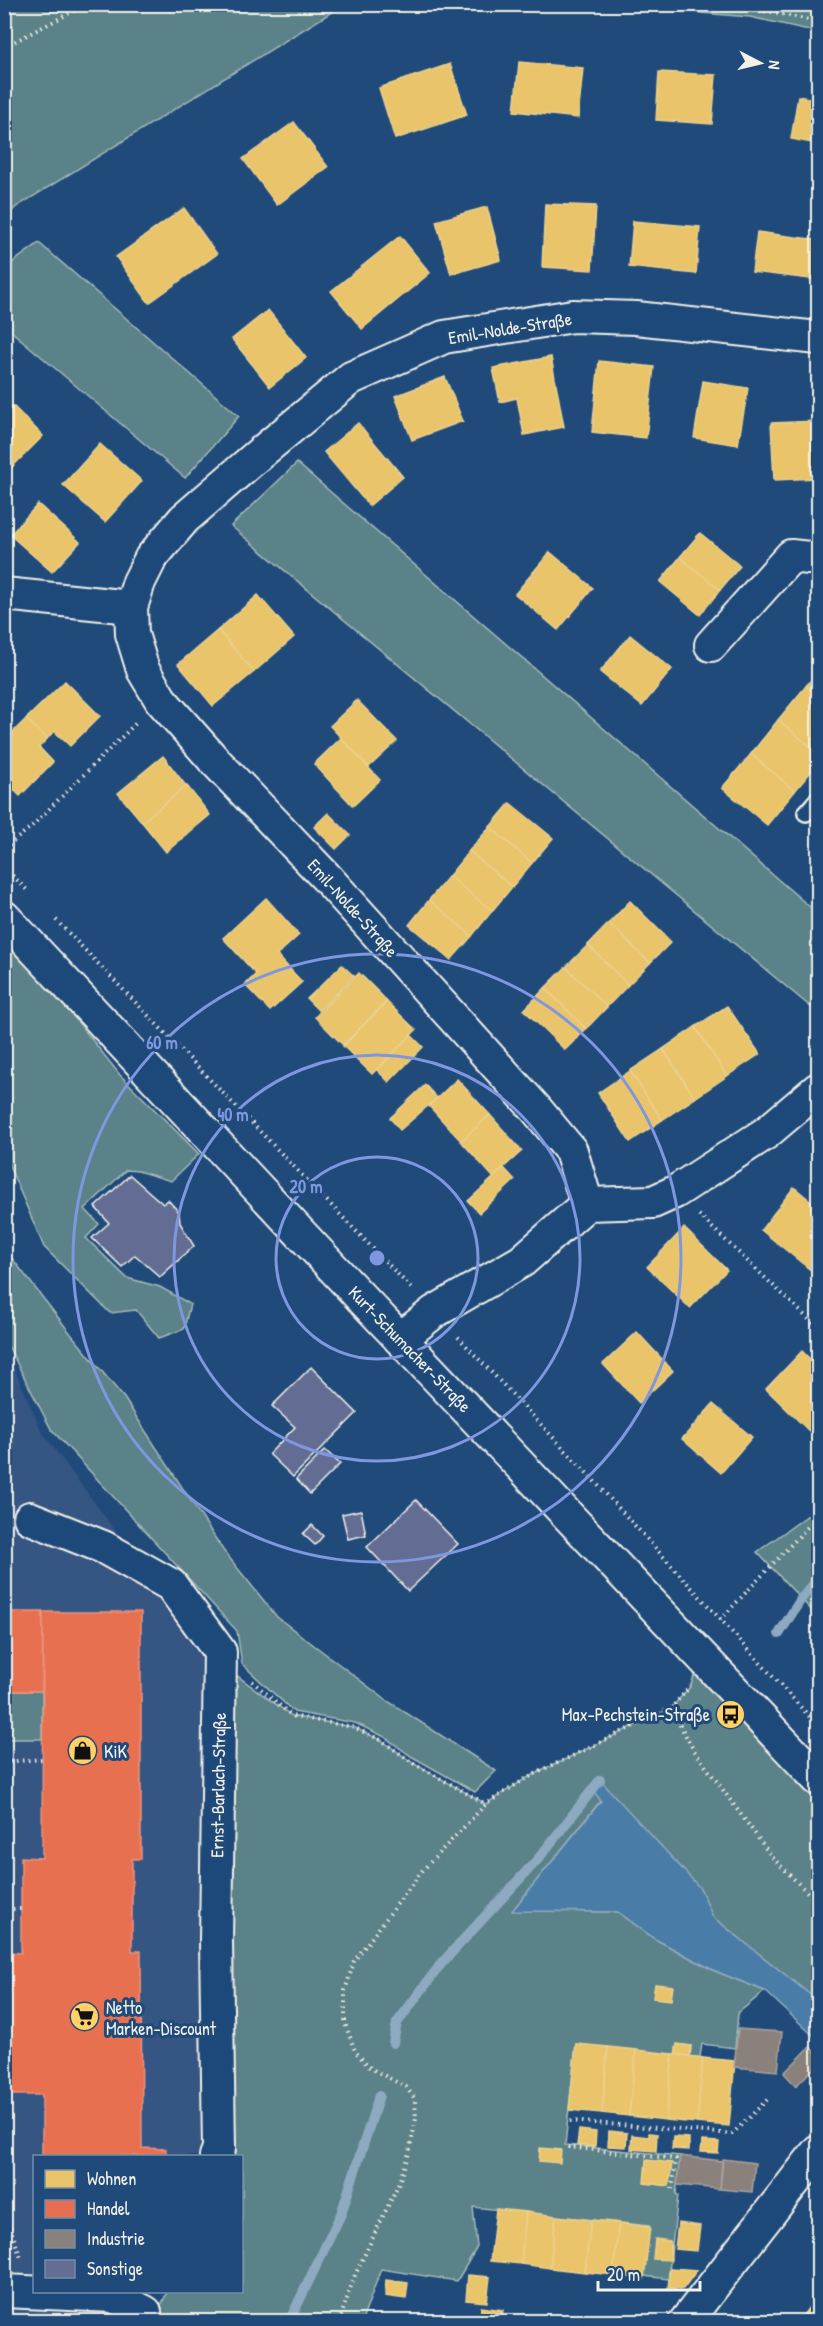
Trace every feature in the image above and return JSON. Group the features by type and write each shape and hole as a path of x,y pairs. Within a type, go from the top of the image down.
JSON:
{"street":[{"name":"Emil-Nolde-Straße","path":"587,1204 571,1150 326,877 214,760 161,700 142,670 132,634 131,607 139,582 151,558 184,519 258,454 351,378 444,337 573,316 636,318 819,338"},
{"path":"711,645 791,556 819,559"},
{"path":"4,594 131,607"},
{"name":"Kurt-Schumacher-Straße","path":"4,917 400,1339 819,1779"},
{"path":"400,1339 434,1312 522,1261 587,1204 653,1202 675,1192 766,1133 819,1089"},
{"path":"30,1518 104,1547 171,1585 220,1652"},
{"name":"Ernst-Barlach-Straße","path":"217,2155 219,2149 216,1941 220,1652"},
{"path":"685,2322 819,2151"},
{"path":"42,2293 113,2296 147,2308"}],"lane":[{"path":"806,813 819,799"}],"path":[{"path":"4,47 87,4"},
{"path":"687,4 773,12 819,22"},
{"path":"4,849 31,826 161,700"},
{"path":"675,1192 819,1328"},
{"path":"339,2322 355,2275 398,2185 409,2153 416,2119 415,2099 406,2087 370,2068 354,2050 345,2023 345,1990 354,1961 422,1871 486,1804 525,1779 671,1708 690,1687 702,1656 721,1620 819,1516"},
{"path":"220,1652 292,1716 353,1727 486,1804"},
{"path":"671,1708 693,1749 772,1857 819,1903"},
{"path":"4,1762 42,1760"},
{"path":"4,2075 5,1909 21,1909"},
{"path":"570,2121 732,2134 768,2099"},
{"path":"568,2147 676,2159 672,2189"},
{"path":"4,2210 19,2292"}],"shaded area":[{"path":"4,1345 42,1432 208,1655 203,2145 198,2155 33,2155 33,2293 132,2293 118,2321 5,2321"},
{"path":"600,1780 700,1888 713,1917 818,2001 818,2040 765,1991 715,1971 655,1939 618,1912 512,1911 601,1801 593,1790"}],"green space":[{"path":"5,4 343,5 16,207 5,219"},
{"path":"603,5 818,5 818,32 750,17"},
{"path":"39,243 239,416 185,478 5,326 5,268"},
{"path":"297,463 818,914 818,1013 231,526"},
{"path":"5,940 44,979 120,1075 199,1154 171,1181 138,1171 126,1170 85,1209 99,1224 86,1238 127,1278 160,1287 190,1304 184,1329 159,1338 136,1310 110,1313 44,1247 5,1156"},
{"path":"4,1248 124,1398 223,1550 277,1617 386,1700 496,1771 475,1792 411,1756 383,1736 355,1723 294,1712 242,1664 237,1631 51,1429 5,1340"},
{"path":"818,1508 818,1617 757,1552"},
{"path":"702,1656 818,1779 818,2001 713,1917 700,1888 601,1800 513,1910 618,1912 655,1939 715,1971 765,1991 738,2013 735,2048 702,2044 700,2057 690,2057 691,2046 677,2045 675,2055 576,2044 565,2145 680,2156 676,2195 678,2196 668,2279 644,2276 649,2226 473,2207 477,2247 457,2281 381,2269 362,2321 154,2322 167,2293 243,2293 243,2155 226,2155 229,2148 236,1675 292,1716 353,1727 381,1740 413,1763 486,1804 525,1779 671,1708 690,1687"},
{"path":"5,1691 42,1691 42,1739 5,1739"}],"building: Wohnen":[{"path":"519,62 583,68 578,118 514,111"},
{"path":"450,64 467,115 395,139 379,88"},
{"path":"659,72 716,75 712,124 656,120"},
{"path":"798,96 818,100 818,144 791,139"},
{"path":"294,122 328,167 277,205 243,159"},
{"path":"545,204 596,206 592,270 542,267"},
{"path":"487,207 501,260 451,274 436,221"},
{"path":"184,208 217,254 149,303 116,257"},
{"path":"633,221 700,227 696,274 629,267"},
{"path":"757,232 818,240 818,280 752,272"},
{"path":"400,236 430,273 362,329 331,291"},
{"path":"268,310 306,358 270,387 232,339"},
{"path":"551,357 564,427 524,435 517,398 500,402 493,368"},
{"path":"599,361 654,367 646,438 592,432"},
{"path":"445,377 463,421 412,440 395,396"},
{"path":"703,381 748,388 738,445 694,438"},
{"path":"12,405 43,436 11,468 4,462 4,413"},
{"path":"818,421 818,478 774,480 771,423"},
{"path":"358,423 403,477 369,506 324,452"},
{"path":"100,444 142,481 105,522 63,485"},
{"path":"38,504 80,542 52,572 10,535"},
{"path":"700,533 740,566 720,590 680,557"},
{"path":"550,552 593,588 558,630 515,594"},
{"path":"680,557 720,590 700,615 660,582"},
{"path":"258,595 294,637 254,672 218,630"},
{"path":"218,630 254,672 213,706 178,664"},
{"path":"630,635 672,669 642,706 600,672"},
{"path":"818,672 818,696 806,686"},
{"path":"65,681 100,716 70,746 54,731 47,739 26,719"},
{"path":"806,686 818,696 818,753 778,720"},
{"path":"357,700 397,741 369,767 330,726"},
{"path":"26,719 47,739 39,747 53,762 20,796 4,780 4,741"},
{"path":"778,720 818,753 818,763 795,791 751,754"},
{"path":"341,738 380,780 353,806 314,764"},
{"path":"751,754 795,791 767,825 722,788"},
{"path":"163,756 186,786 142,822 118,793"},
{"path":"187,786 210,815 166,852 142,822"},
{"path":"510,803 553,838 532,863 490,827"},
{"path":"328,813 350,835 336,849 314,827"},
{"path":"490,827 532,863 512,887 469,851"},
{"path":"469,851 512,887 492,911 449,876"},
{"path":"449,876 492,911 472,936 429,900"},
{"path":"266,898 299,935 277,955 302,982 270,1011 245,985 256,974 223,938"},
{"path":"429,900 472,936 451,960 409,925"},
{"path":"630,901 671,942 650,963 609,923"},
{"path":"609,923 650,963 628,985 588,945"},
{"path":"588,945 628,985 607,1007 566,967"},
{"path":"342,965 354,976 319,1011 307,999"},
{"path":"566,967 607,1007 586,1029 545,988"},
{"path":"359,973 387,1001 343,1045 315,1017"},
{"path":"545,988 586,1029 565,1050 524,1010"},
{"path":"387,1002 416,1030 372,1074 343,1046"},
{"path":"727,1006 760,1054 727,1076 695,1027"},
{"path":"695,1027 727,1076 695,1098 663,1049"},
{"path":"411,1035 423,1047 389,1082 377,1070"},
{"path":"663,1049 695,1098 662,1120 630,1071"},
{"path":"630,1071 662,1120 630,1142 598,1093"},
{"path":"457,1079 490,1115 461,1141 429,1106"},
{"path":"425,1085 437,1098 400,1130 390,1118"},
{"path":"490,1115 522,1151 493,1177 461,1141"},
{"path":"504,1168 515,1180 479,1213 468,1201"},
{"path":"794,1187 818,1207 818,1276 761,1230"},
{"path":"684,1228 727,1270 690,1308 647,1267"},
{"path":"637,1332 673,1371 639,1403 603,1364"},
{"path":"802,1351 818,1367 818,1423 810,1432 766,1389"},
{"path":"713,1404 752,1437 721,1473 682,1439"},
{"path":"655,1984 673,1986 671,2000 653,1998"},
{"path":"576,2044 608,2047 602,2113 569,2110"},
{"path":"677,2044 691,2046 690,2057 675,2055"},
{"path":"608,2047 636,2050 629,2116 602,2113"},
{"path":"636,2050 673,2054 666,2120 629,2116"},
{"path":"673,2054 703,2058 697,2123 666,2120"},
{"path":"703,2058 735,2061 729,2126 697,2123"},
{"path":"579,2130 596,2132 595,2147 577,2145"},
{"path":"609,2131 627,2133 626,2147 608,2146"},
{"path":"649,2133 657,2134 656,2151 631,2149 632,2135 649,2137"},
{"path":"673,2137 689,2138 689,2150 672,2149"},
{"path":"702,2141 719,2142 718,2153 701,2152"},
{"path":"540,2148 561,2150 560,2163 539,2161"},
{"path":"646,2160 672,2163 669,2186 644,2183"},
{"path":"496,2209 526,2212 521,2264 490,2261"},
{"path":"526,2212 556,2216 550,2268 521,2264"},
{"path":"556,2216 591,2220 585,2272 550,2268"},
{"path":"591,2220 619,2223 613,2275 585,2272"},
{"path":"619,2223 650,2227 644,2279 613,2275"},
{"path":"678,2223 700,2226 697,2251 675,2249"},
{"path":"655,2239 670,2241 671,2260 653,2259"},
{"path":"670,2268 697,2270 683,2289 668,2288"},
{"path":"468,2275 490,2277 487,2302 466,2300"},
{"path":"386,2280 408,2283 406,2299 385,2296"},
{"path":"815,2299 818,2302 818,2322 798,2322"},
{"path":"481,2307 503,2310 501,2322 480,2322"},
{"path":"539,2316 559,2318 559,2322 539,2322"}],"building: Handel":[{"path":"4,1612 43,1612 42,1691 4,1691"},
{"path":"43,1612 141,1612 141,1859 132,1859 132,1951 141,1951 142,2148 166,2149 166,2155 42,2155 42,2095 10,2095 10,1952 21,1953 21,1857 42,1858"}],"building: Industrie":[{"path":"738,2029 782,2032 778,2071 734,2067"},
{"path":"810,2047 818,2055 818,2064 796,2086 784,2073"},
{"path":"680,2156 722,2161 720,2189 677,2185"},
{"path":"723,2159 755,2163 752,2192 720,2189"}],"building: Sonstige":[{"path":"130,1175 163,1204 168,1200 179,1212 180,1223 194,1246 160,1277 135,1255 122,1267 92,1238 109,1223 95,1207"},
{"path":"311,1367 357,1413 293,1477 269,1454 295,1427 272,1406"},
{"path":"325,1450 340,1464 310,1494 296,1479"},
{"path":"416,1500 458,1544 408,1591 367,1547"},
{"path":"361,1510 366,1535 348,1539 342,1514"},
{"path":"312,1525 323,1536 315,1545 303,1534"}],"waterway":[{"path":"779,1634 801,1599 818,1579"},
{"path":"393,2043 397,2023 441,1964 539,1858 600,1780"},
{"path":"289,2322 341,2214 379,2096"}],"place":[{"name":"Max-Pechstein-Straße","path":"731,1714"},
{"name":"KiK","path":"83,1751"},
{"name":"Netto Marken-Discount","path":"85,2017"}]}
